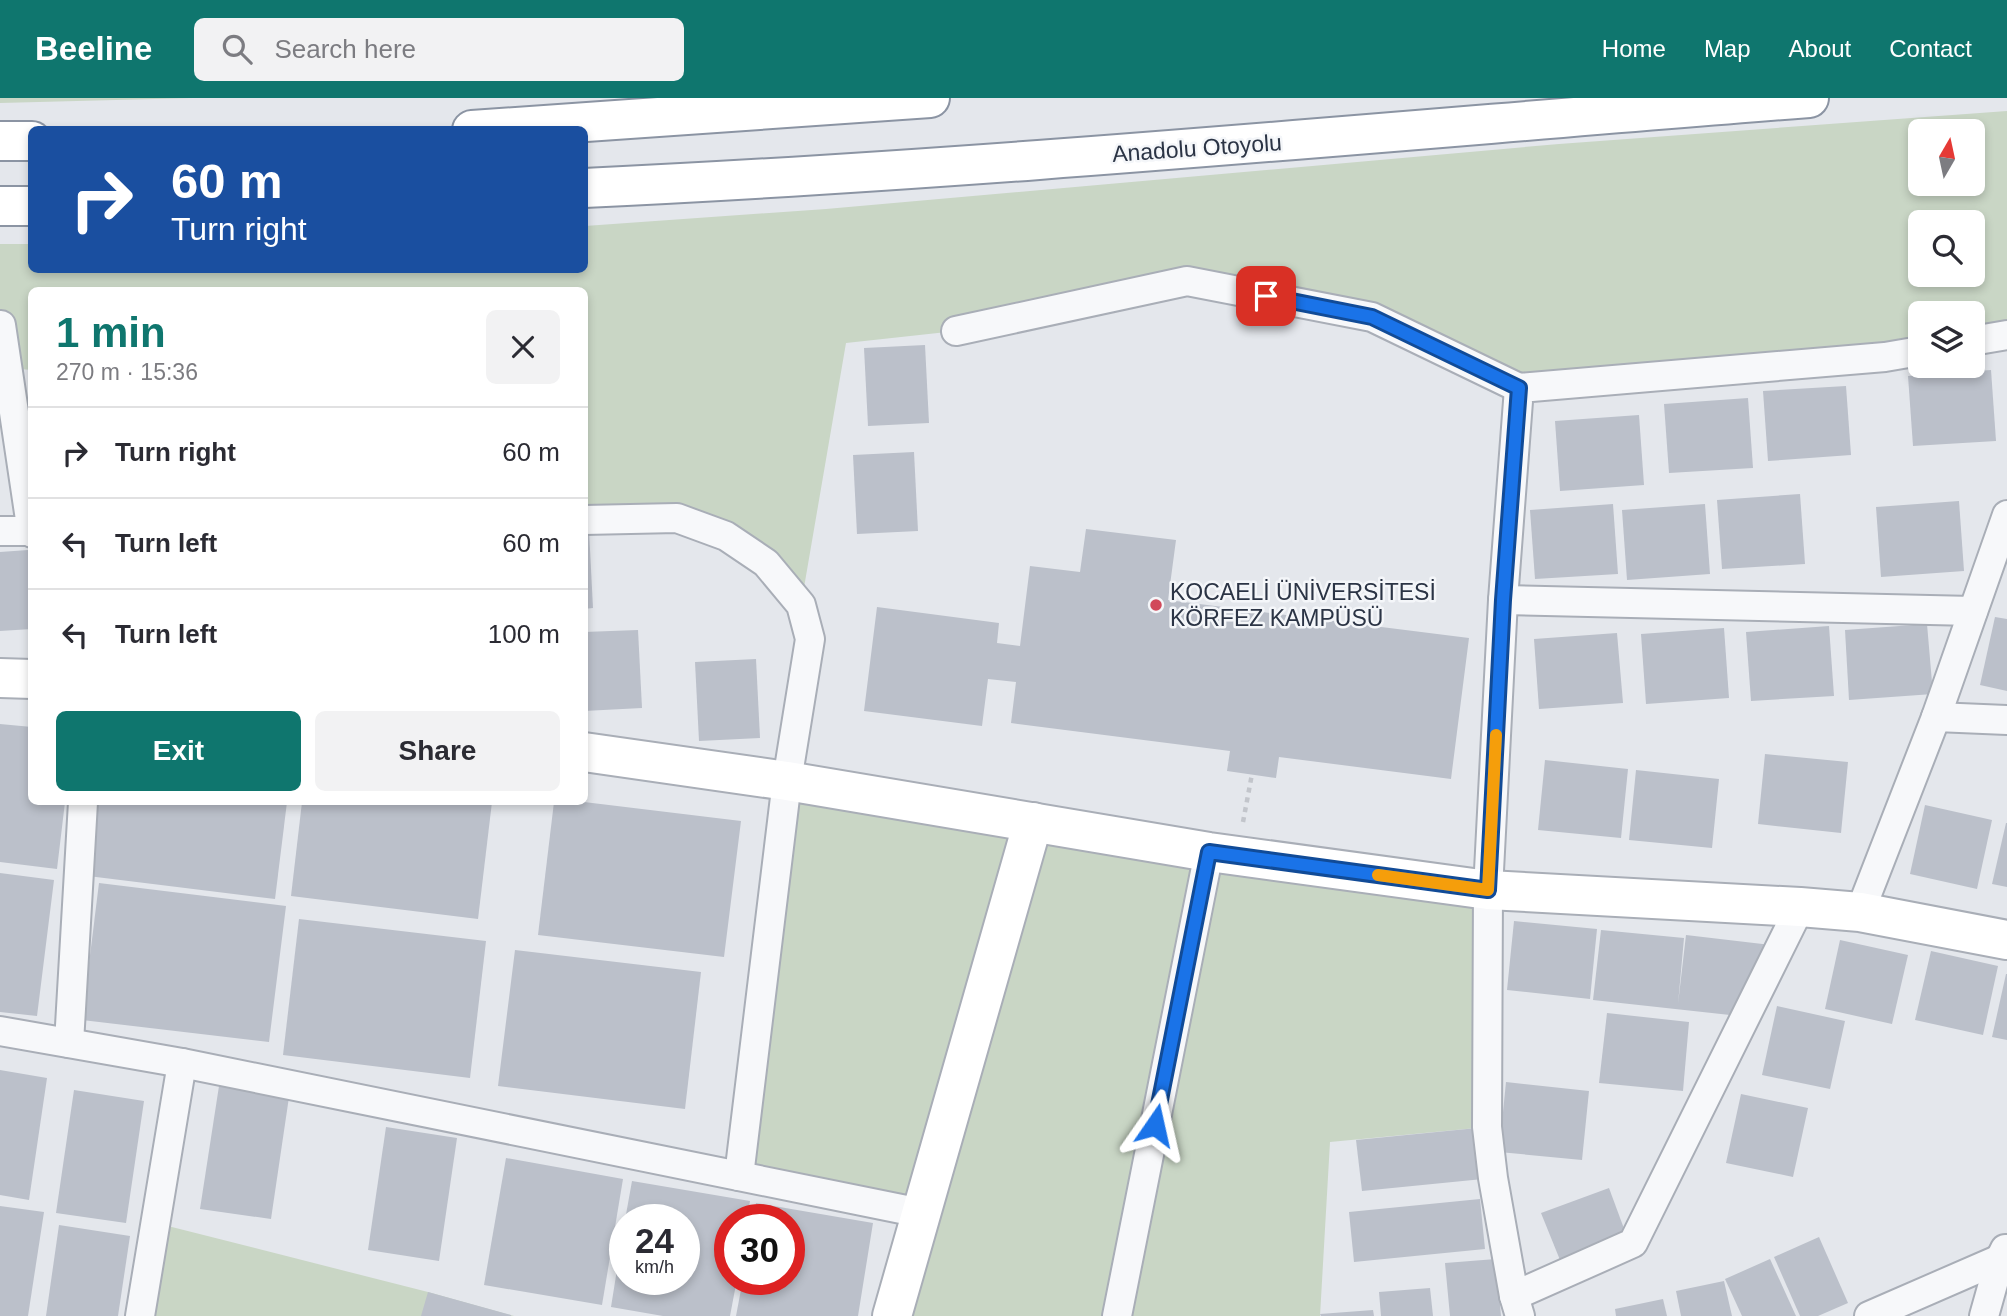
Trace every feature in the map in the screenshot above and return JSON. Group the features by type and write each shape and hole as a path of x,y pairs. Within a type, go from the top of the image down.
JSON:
{"main road":[{"path":"529,126 930,98"},
{"name":"Anadolu Otoyolu","path":"588,188 1159,152 1809,98"},
{"path":"0,141 28,141"},
{"path":"0,206 28,206"},
{"path":"0,678 28,679"},
{"path":"588,753 787,781 1209,852 1488,890 1860,912 2007,940"},
{"path":"892,1316 1033,822"}],"street":[{"path":"956,331 1187,281 1372,317 1519,388 1908,353"},
{"path":"1,325 28,511"},
{"path":"1985,339 2007,335"},
{"path":"1519,388 1503,600 1488,890 1488,1127 1493,1178 1517,1306 1633,1243 1800,907"},
{"path":"1860,912 1936,718 2007,515"},
{"path":"588,520 677,517 726,536 766,563 802,604 810,639 787,781 739,1176"},
{"path":"0,531 28,532"},
{"path":"1503,600 1973,611"},
{"path":"1936,718 2007,720"},
{"path":"69,1043 83,805"},
{"path":"1117,1316 1209,852"},
{"path":"0,1031 182,1063 921,1213"},
{"path":"140,1316 182,1063"},
{"path":"1869,1316 2003,1252"},
{"path":"1984,1316 2003,1252"}],"path":[{"path":"1241,831 1252,774"}],"green space":[{"path":"0,98 193,98 0,103"},
{"path":"2007,111 2007,335 1985,339 1985,301 1908,301 1908,352 1519,388 1372,317 1187,281 956,331 846,343 801,605 726,536 588,520 588,287 28,287 28,370 0,367 0,244 28,244 28,273 588,273 588,226 826,209 1559,144"},
{"path":"787,781 1488,890 1487,1127 1330,1142 1320,1316 892,1316 921,1213 739,1176"},
{"path":"156,1223 428,1292 514,1316 140,1316"}],"building":[{"path":"925,345 929,423 868,426 864,348"},
{"path":"1985,370 1991,370 1996,441 1913,446 1908,378 1985,378"},
{"path":"1846,386 1851,455 1768,461 1763,391"},
{"path":"1748,398 1753,468 1669,473 1664,404"},
{"path":"1639,415 1644,485 1560,491 1555,421"},
{"path":"914,452 918,531 857,534 853,455"},
{"path":"1800,494 1805,564 1722,569 1717,500"},
{"path":"1959,501 1964,571 1881,577 1876,507"},
{"path":"1613,504 1618,574 1535,579 1530,510"},
{"path":"1705,504 1710,574 1627,580 1622,510"},
{"path":"1086,529 1176,540 1168,600 1469,638 1451,779 1279,757 1276,778 1227,771 1230,751 1011,723 1016,682 988,679 982,726 864,711 877,607 999,623 997,643 1020,646 1030,566 1080,572"},
{"path":"588,530 589,530 593,608 588,609"},
{"path":"28,550 28,629 0,631 0,552"},
{"path":"1995,617 2007,619 2007,691 1980,685"},
{"path":"1927,624 1933,694 1849,700 1845,630"},
{"path":"1829,626 1834,696 1751,701 1746,632"},
{"path":"1724,628 1729,698 1646,704 1641,634"},
{"path":"638,630 642,708 588,711 588,632"},
{"path":"1617,633 1623,703 1539,709 1534,639"},
{"path":"756,659 760,738 699,741 695,662"},
{"path":"0,724 28,727 28,805 65,805 57,869 0,862"},
{"path":"1765,754 1848,762 1841,833 1758,824"},
{"path":"1545,760 1628,769 1621,838 1538,830"},
{"path":"1636,770 1719,779 1712,848 1629,840"},
{"path":"588,802 741,821 724,957 538,935 554,805 588,805"},
{"path":"97,805 287,805 275,899 88,876"},
{"path":"302,805 492,805 478,919 291,896"},
{"path":"1925,805 1992,820 1977,889 1910,874"},
{"path":"2007,823 2007,887 1992,884"},
{"path":"0,873 54,880 37,1016 0,1012"},
{"path":"99,883 286,906 269,1042 82,1020"},
{"path":"299,919 486,941 470,1078 283,1055"},
{"path":"1514,921 1597,929 1590,999 1507,990"},
{"path":"1601,930 1684,938 1678,1004 1686,935 1771,945 1730,1015 1593,1000"},
{"path":"1840,940 1908,955 1892,1024 1825,1009"},
{"path":"515,950 701,972 685,1109 498,1086"},
{"path":"1931,951 1998,966 1983,1035 1915,1020"},
{"path":"2007,974 2007,1040 1992,1037"},
{"path":"1777,1006 1845,1021 1830,1089 1762,1075"},
{"path":"1607,1013 1689,1022 1683,1091 1599,1083"},
{"path":"0,1070 47,1078 29,1200 0,1195"},
{"path":"1506,1082 1589,1091 1582,1160 1499,1152"},
{"path":"219,1086 289,1097 271,1219 200,1209"},
{"path":"74,1090 144,1101 126,1223 56,1213"},
{"path":"1741,1094 1808,1108 1793,1177 1726,1163"},
{"path":"386,1127 457,1138 439,1261 368,1250"},
{"path":"1487,1127 1493,1178 1362,1191 1356,1140"},
{"path":"506,1158 623,1179 619,1204 609,1204 609,1263 602,1305 484,1285"},
{"path":"632,1181 750,1201 750,1204 714,1204 714,1295 734,1295 730,1316 663,1316 611,1307 613,1295 700,1295 700,1204 628,1204"},
{"path":"1609,1188 1626,1234 1560,1260 1541,1213"},
{"path":"1480,1199 1485,1249 1354,1262 1349,1212"},
{"path":"0,1206 44,1212 28,1316 0,1316"},
{"path":"805,1211 873,1223 858,1316 736,1316 740,1295 805,1295"},
{"path":"59,1225 130,1236 118,1316 46,1316"},
{"path":"1819,1237 1848,1303 1818,1316 1800,1316 1774,1257"},
{"path":"1496,1259 1501,1316 1450,1316 1445,1263"},
{"path":"1770,1259 1796,1316 1742,1316 1725,1279"},
{"path":"1724,1281 1732,1316 1681,1316 1676,1291"},
{"path":"1430,1288 1433,1316 1381,1316 1379,1292"},
{"path":"428,1292 511,1315 511,1316 421,1316"},
{"path":"1663,1299 1667,1316 1616,1316 1615,1309"},
{"path":"1373,1310 1374,1316 1320,1314"}],"slow traffic":[{"path":"1378,875 1488,890 1496,735"}],"place":[{"name":"KOCAELİ ÜNİVERSİTESİ KÖRFEZ KAMPÜSÜ","path":"1156,605"}],"route":[{"path":"1155,1125 1209,852 1488,890 1503,600 1519,388 1372,317 1266,296"}]}
